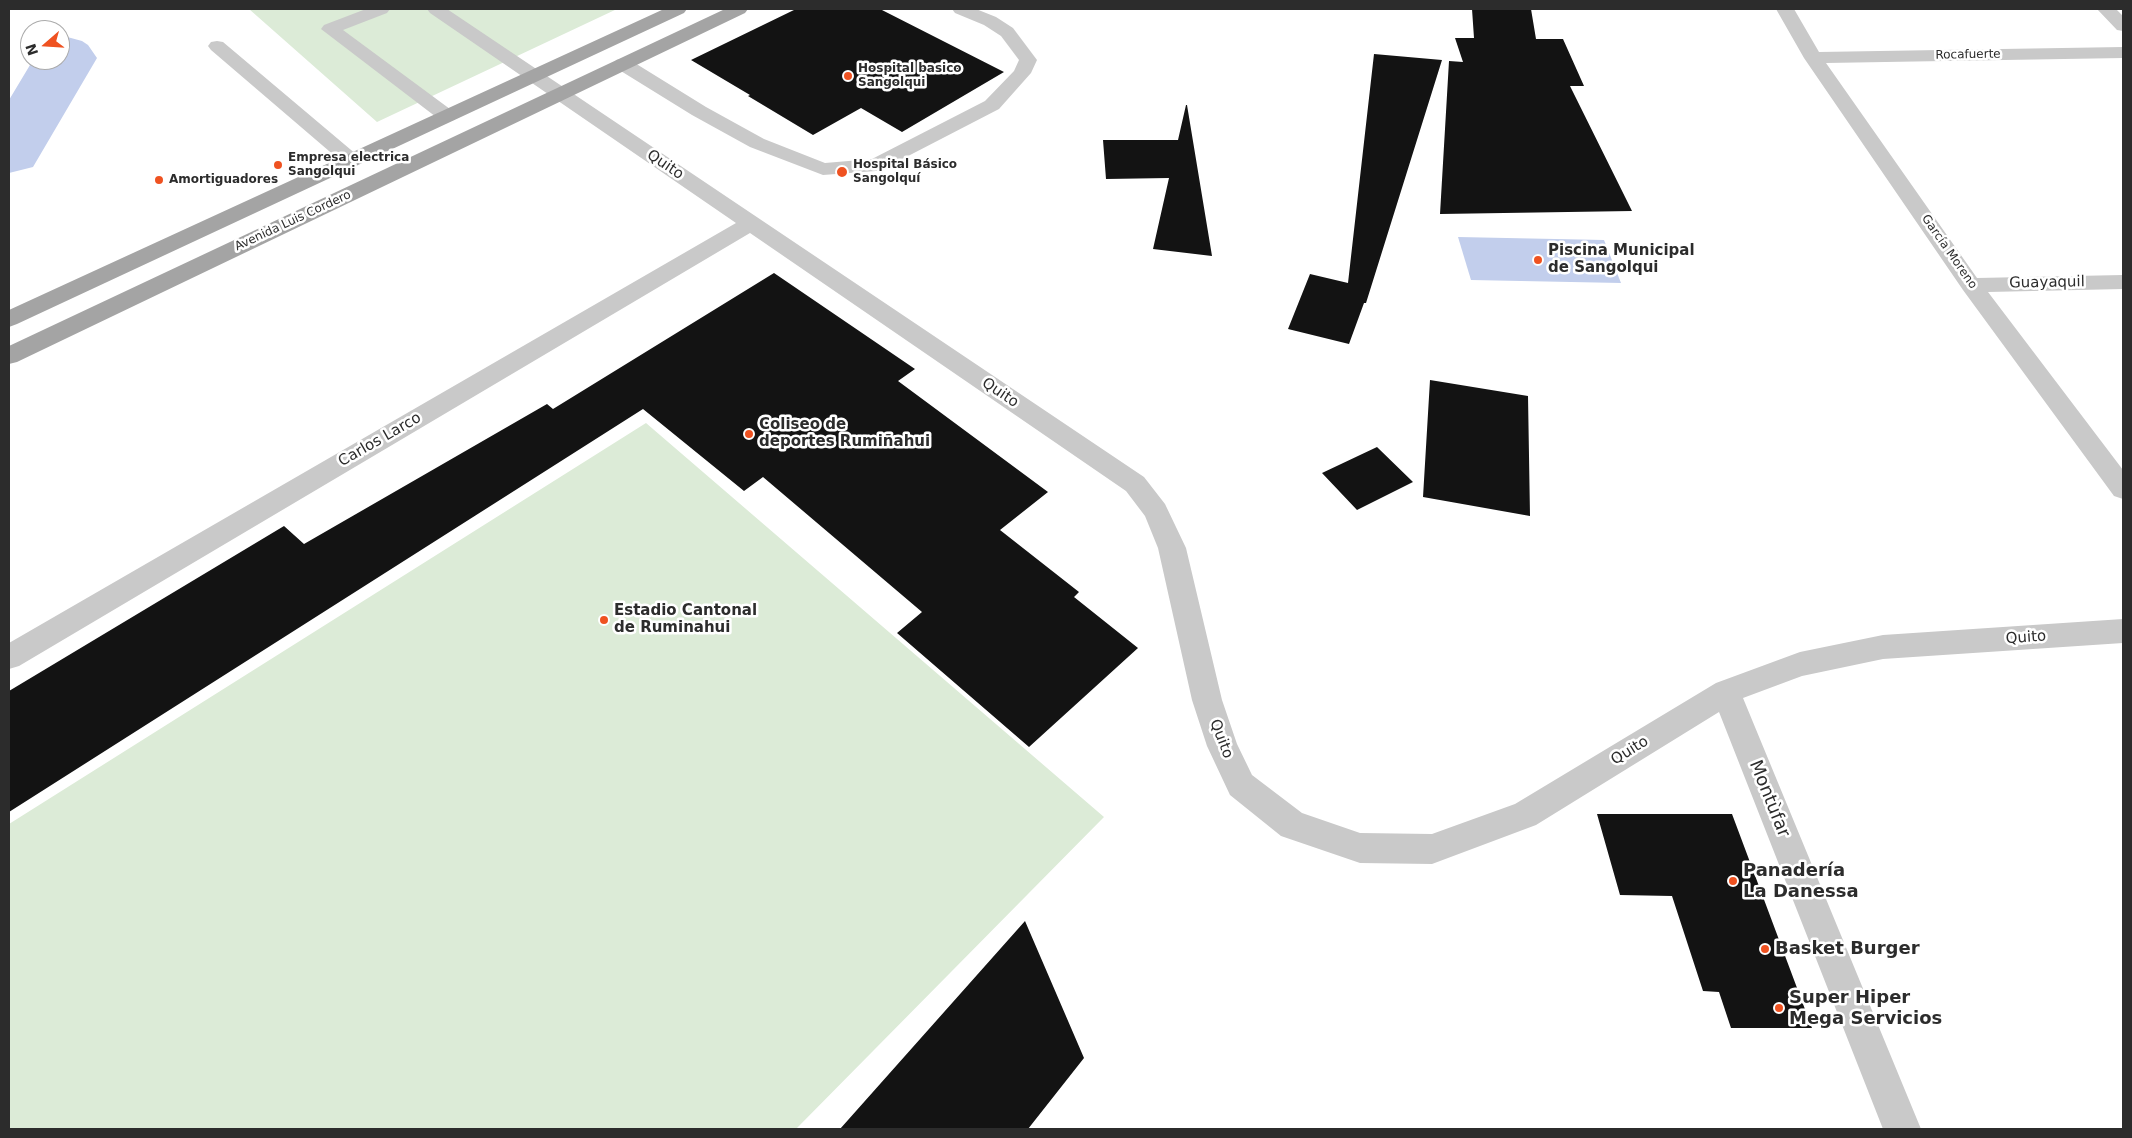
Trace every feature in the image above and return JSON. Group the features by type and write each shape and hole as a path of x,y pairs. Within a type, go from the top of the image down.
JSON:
{"main road":[{"path":"9,319 678,9"},
{"name":"Avenida Luis Cordero","path":"9,356 739,9"}],"street":[{"path":"381,9 330,29 446,116"},
{"name":"Quito","path":"436,9 1135,484 1156,511 1172,548 1207,700 1222,746 1241,785 1292,825 1360,848 1432,849 1526,815 1726,692 1800,664 1883,647 2123,631"},
{"path":"623,64 699,111 757,143 823,169 876,165 992,105 1022,73 1028,60 1007,32 990,21 962,9"},
{"name":"García Moreno","path":"1785,9 1813,58 1971,285 2123,489"},
{"path":"2106,9 2123,26"},
{"path":"217,46 350,160"},
{"name":"Rocafuerte","path":"1813,58 2123,52"},
{"name":"Carlos Larco","path":"9,657 751,223"},
{"name":"Guayaquil","path":"1971,285 2123,282"},
{"name":"Montùfar","path":"1726,692 1902,1129"}],"green space":[{"path":"249,9 617,9 377,122"},
{"name":"Estadio Cantonal de Ruminahui","path":"646,423 1104,817 796,1129 9,1129 9,824"}],"water":[{"name":"Piscina Municipal de Sangolqui","path":"1458,237 1604,240 1621,283 1471,280"}],"building":[{"path":"796,9 880,9 1004,72 902,132 861,108 813,135 691,60"},
{"path":"1472,9 1531,9 1536,39 1563,39 1584,86 1570,86 1632,211 1440,214 1449,61 1463,62 1455,38 1474,38"},
{"path":"1374,54 1442,60 1366,303 1364,303 1349,344 1288,329 1310,274 1348,283"},
{"path":"1186,105 1212,256 1153,249 1169,178 1106,179 1103,140 1178,140"},
{"path":"774,273 915,369 898,381 1048,492 1000,530 1079,592 1074,597 1138,648 1029,747 897,633 922,612 763,477 744,491 643,409 9,812 9,691 284,526 304,544 547,404 553,409"},
{"path":"1430,380 1528,396 1530,516 1423,497"},
{"path":"1377,447 1413,482 1357,510 1322,473"},
{"path":"1597,814 1732,814 1812,1028 1731,1028 1719,992 1703,991 1672,896 1620,895"},
{"path":"1025,921 1084,1058 1028,1129 840,1129"}],"waterway":[{"path":"9,153 59,70"}],"place":[{"name":"Hospital basico Sangolqui","path":"848,76"},
{"name":"Empresa electrica Sangolqui","path":"278,165"},
{"name":"Hospital Básico Sangolquí","path":"842,172"},
{"name":"Amortiguadores","path":"159,180"},
{"name":"Piscina Municipal de Sangolqui","path":"1538,260"},
{"name":"Coliseo de deportes Rumiñahui","path":"749,434"},
{"name":"Estadio Cantonal de Ruminahui","path":"604,620"},
{"name":"Panadería La Danessa","path":"1733,881"},
{"name":"Basket Burger","path":"1765,949"},
{"name":"Super Hiper Mega Servicios","path":"1779,1008"}]}
